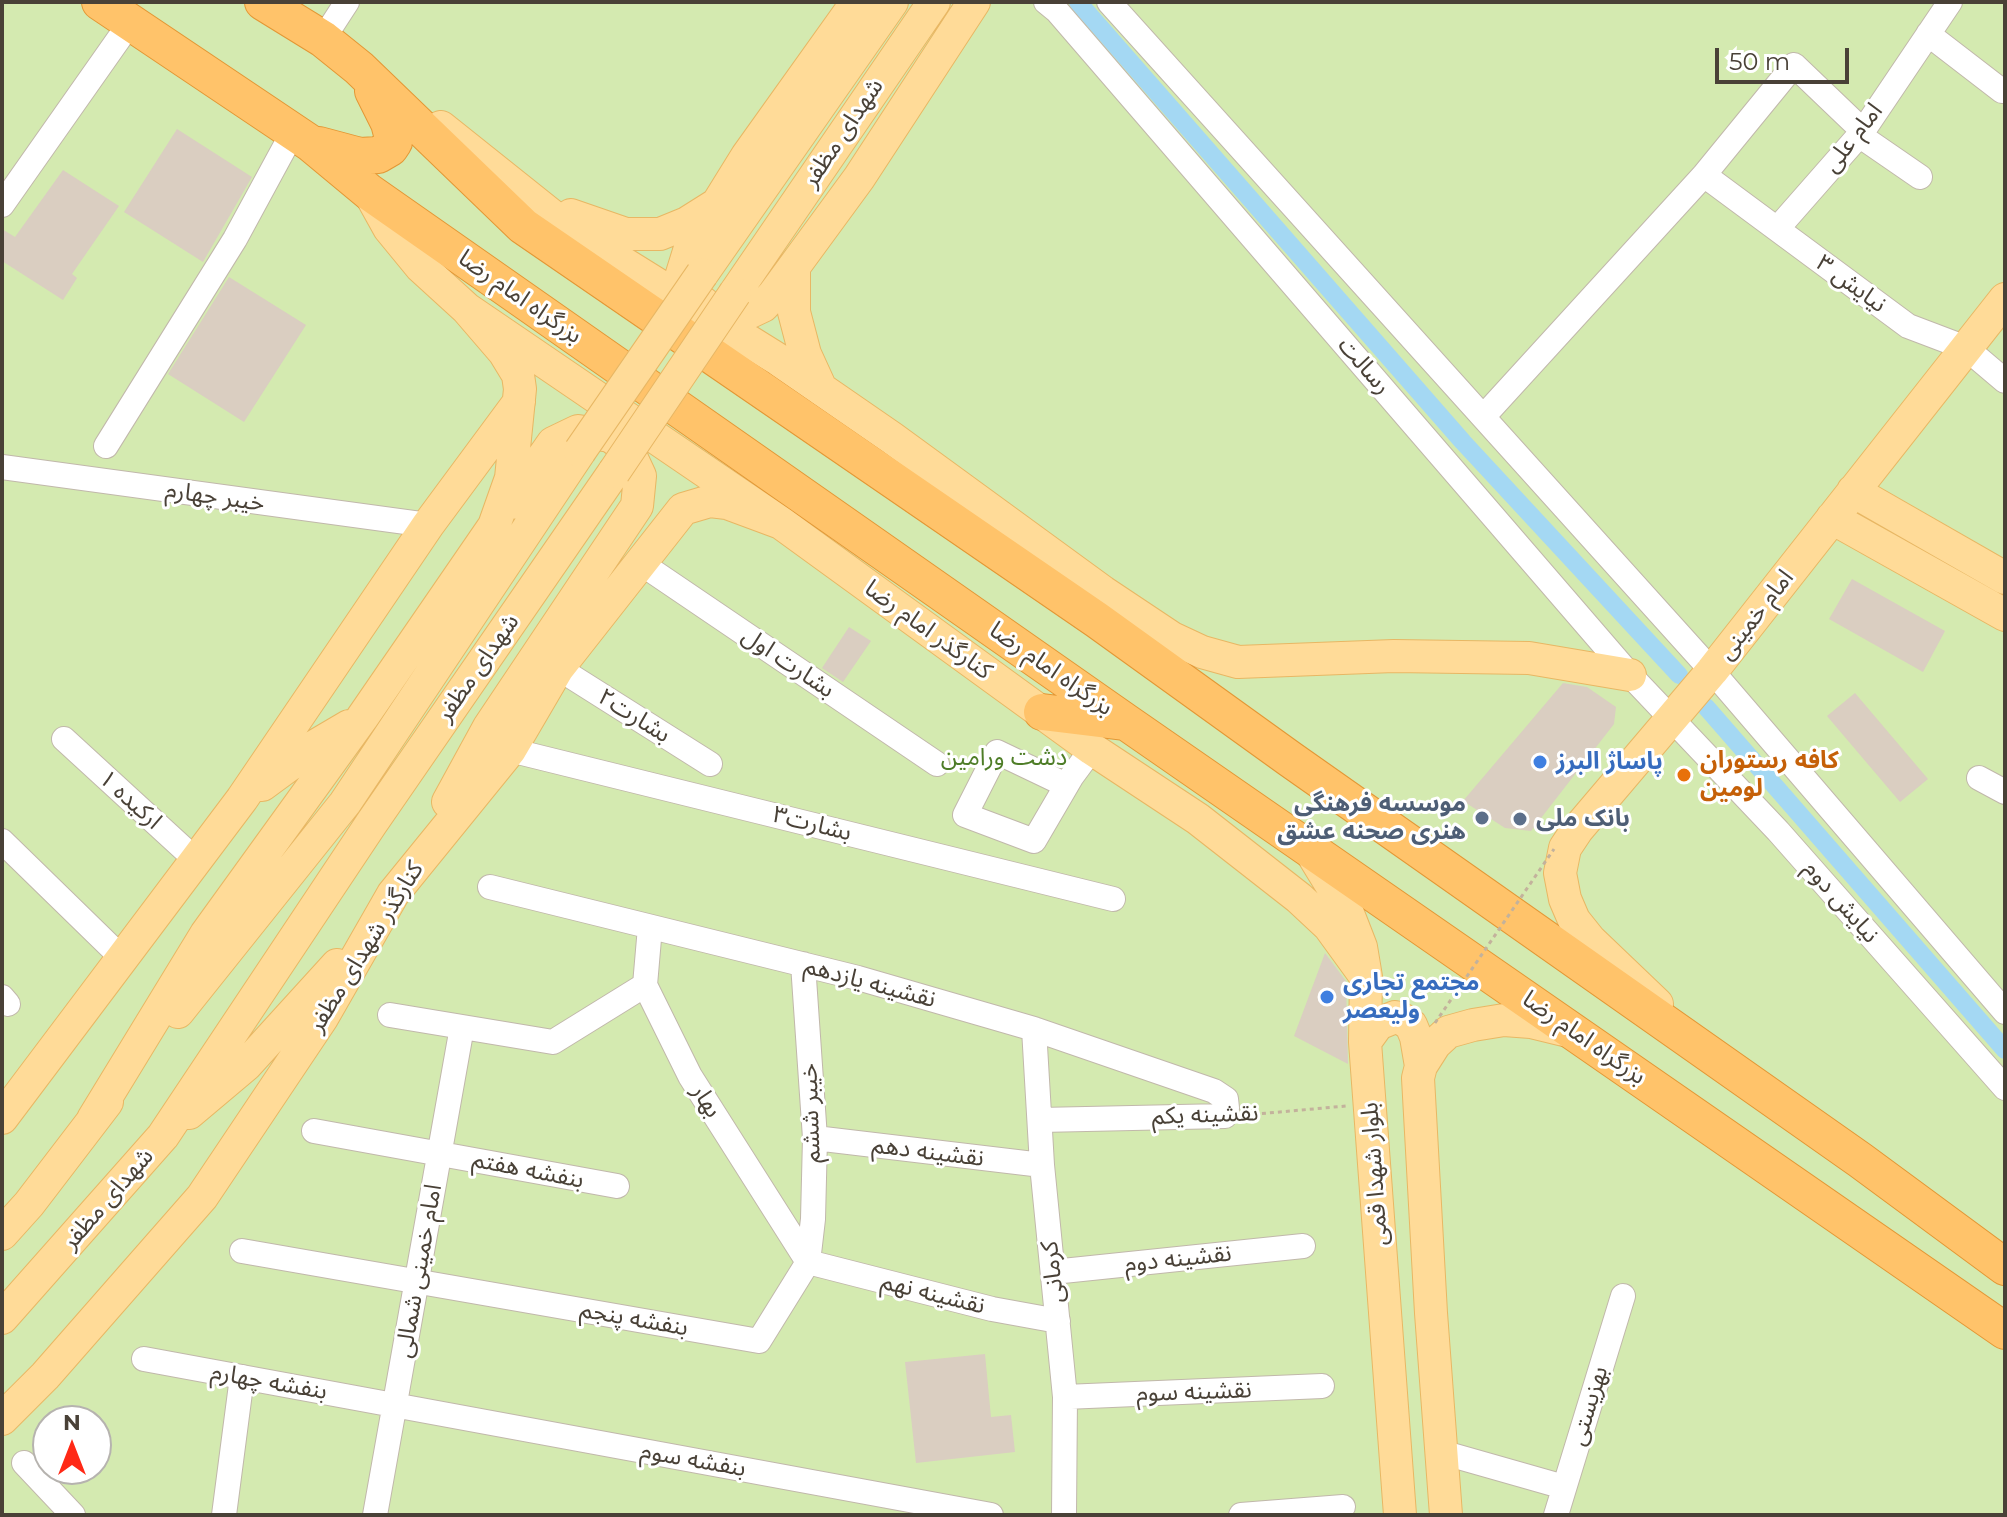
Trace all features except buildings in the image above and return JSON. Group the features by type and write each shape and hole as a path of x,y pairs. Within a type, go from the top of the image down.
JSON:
{"highway":[{"name":"بزرگراه امام رضا","path":"100,2 302,137 369,192 1126,722 2005,1331"},
{"path":"263,2 323,39 359,68 523,226 1097,620 1694,1042 2005,1267"},
{"path":"302,137 360,156 378,155 390,148 394,142 389,123 359,68"},
{"path":"1042,712 1126,722"}],"main road":[{"path":"857,2 747,156 690,248 681,277 692,294 712,310 744,315 763,306 794,269 859,178 975,5"},
{"name":"شهدای مظفر","path":"2,1234 29,1204 345,803 580,451 892,2"},
{"name":"شهدای مظفر","path":"2,1318 163,1136 285,950 934,2"},
{"path":"359,68 429,118 570,230 779,360 1172,638 1202,652 1238,662 1394,656 1529,658 1630,675"},
{"path":"369,192 389,228 421,267 467,309 504,352 518,375 519,402 511,478 494,526"},
{"path":"525,194 581,220 626,234 660,234 687,223 717,204"},
{"path":"794,269 794,312 805,354 821,391"},
{"name":"امام خمینی","path":"1694,1042 1590,940 1574,920 1565,899 1560,873 1565,848 1712,671 2005,299"},
{"name":"کنارگذر امام رضا","path":"467,309 781,523 1092,749 1198,819 1299,898 1329,926 1366,977"},
{"path":"2,1118 242,799 428,525 519,402"},
{"path":"93,1119 206,934 362,718 553,443 578,431 610,436 627,448 640,476 637,506 489,727 402,882 323,982 246,1065 163,1136"},
{"path":"1853,491 2005,578"},
{"name":"کنارگذر شهدای مظفر","path":"2,1419 45,1376 202,1197 322,1018 402,882 510,750 558,668 683,509 710,501 727,503 781,523"},
{"path":"1832,518 2005,615"},
{"path":"242,799 315,746 362,718"},
{"name":"بلوار شهدا قمی","path":"1308,846 1347,911 1361,947 1366,977 1365,1042 1400,1515"},
{"name":"بلوار شهدا قمی","path":"1365,1042 1378,1024 1395,1017 1402,1019 1411,1025 1416,1037 1421,1066 1418,1078 1420,1119 1446,1515"},
{"path":"1421,1066 1435,1044 1448,1032 1473,1025 1517,1021 1578,1034"}],"street":[{"path":"323,39 347,2"},
{"path":"1109,2 1712,671 2005,1012"},
{"name":"امام علی","path":"1777,229 1861,133 1950,2"},
{"name":"رسالت","path":"1052,6 1630,675 1674,717"},
{"path":"2,205 130,23"},
{"path":"1928,34 2002,91"},
{"path":"1483,417 1704,175 1794,65 1861,133 1920,177"},
{"path":"106,446 302,137"},
{"name":"نیایش ۳","path":"1704,175 1908,326 1966,348 2005,381"},
{"name":"خیبر چهارم","path":"2,467 428,525"},
{"name":"بشارت اول","path":"639,562 937,764"},
{"name":"بشارت۲","path":"558,668 710,764"},
{"name":"نیایش دوم","path":"1674,717 2005,1088"},
{"name":"ارکیده ۱","path":"64,739 197,861"},
{"path":"1066,785 1092,749"},
{"name":"بشارت۳","path":"510,750 1113,899"},
{"path":"1979,778 2005,792"},
{"path":"2,841 123,959"},
{"name":"نقشینه یازدهم","path":"490,887 803,964 1034,1029 1214,1091 1226,1099 1225,1116"},
{"path":"390,1015 553,1042 645,985 650,927"},
{"name":"خیبر ششم","path":"803,964 815,1138 813,1219 808,1262"},
{"name":"بهار","path":"645,985 690,1076 808,1262"},
{"name":"امام خمینی شمالی","path":"375,1515 462,1027"},
{"name":"کرمانی","path":"1034,1029 1042,1165 1065,1397 1064,1515"},
{"name":"نقشینه یکم","path":"1040,1120 1225,1116"},
{"name":"بنفشه هفتم","path":"314,1131 617,1186"},
{"name":"نقشینه دهم","path":"815,1138 1042,1165"},
{"name":"نقشینه دوم","path":"1053,1272 1303,1246"},
{"path":"242,1251 417,1281"},
{"name":"بنفشه پنجم","path":"417,1281 759,1341 808,1262"},
{"name":"نقشینه نهم","path":"808,1262 992,1309 1058,1321"},
{"name":"بهزیستی","path":"1556,1515 1623,1296"},
{"name":"بنفشه چهارم","path":"144,1359 395,1405"},
{"path":"224,1515 242,1377"},
{"name":"نقشینه سوم","path":"1065,1397 1322,1386"},
{"name":"بنفشه سوم","path":"395,1405 914,1508 991,1515"},
{"path":"1441,1452 1564,1487"},
{"path":"24,1463 73,1515"},
{"path":"1241,1515 1343,1507"}],"path":[{"path":"1435,1023 1554,849"},
{"name":"نقشینه یکم","path":"1225,1116 1370,1105"}],"green space":[{"name":"دشت ورامین","path":"2,2 2005,2 2005,1515 2,1515"}],"waterway":[{"path":"1078,2 1463,442 1679,675"},
{"path":"1706,707 2005,1050"}],"place":[{"name":"پاساژ البرز","path":"1540,762"},
{"name":"کافه رستوران لومین","path":"1684,775"},
{"name":"موسسه فرهنگی هنری صحنه عشق","path":"1482,818"},
{"name":"بانک ملی","path":"1520,819"},
{"name":"مجتمع تجاری ولیعصر","path":"1327,997"}]}
